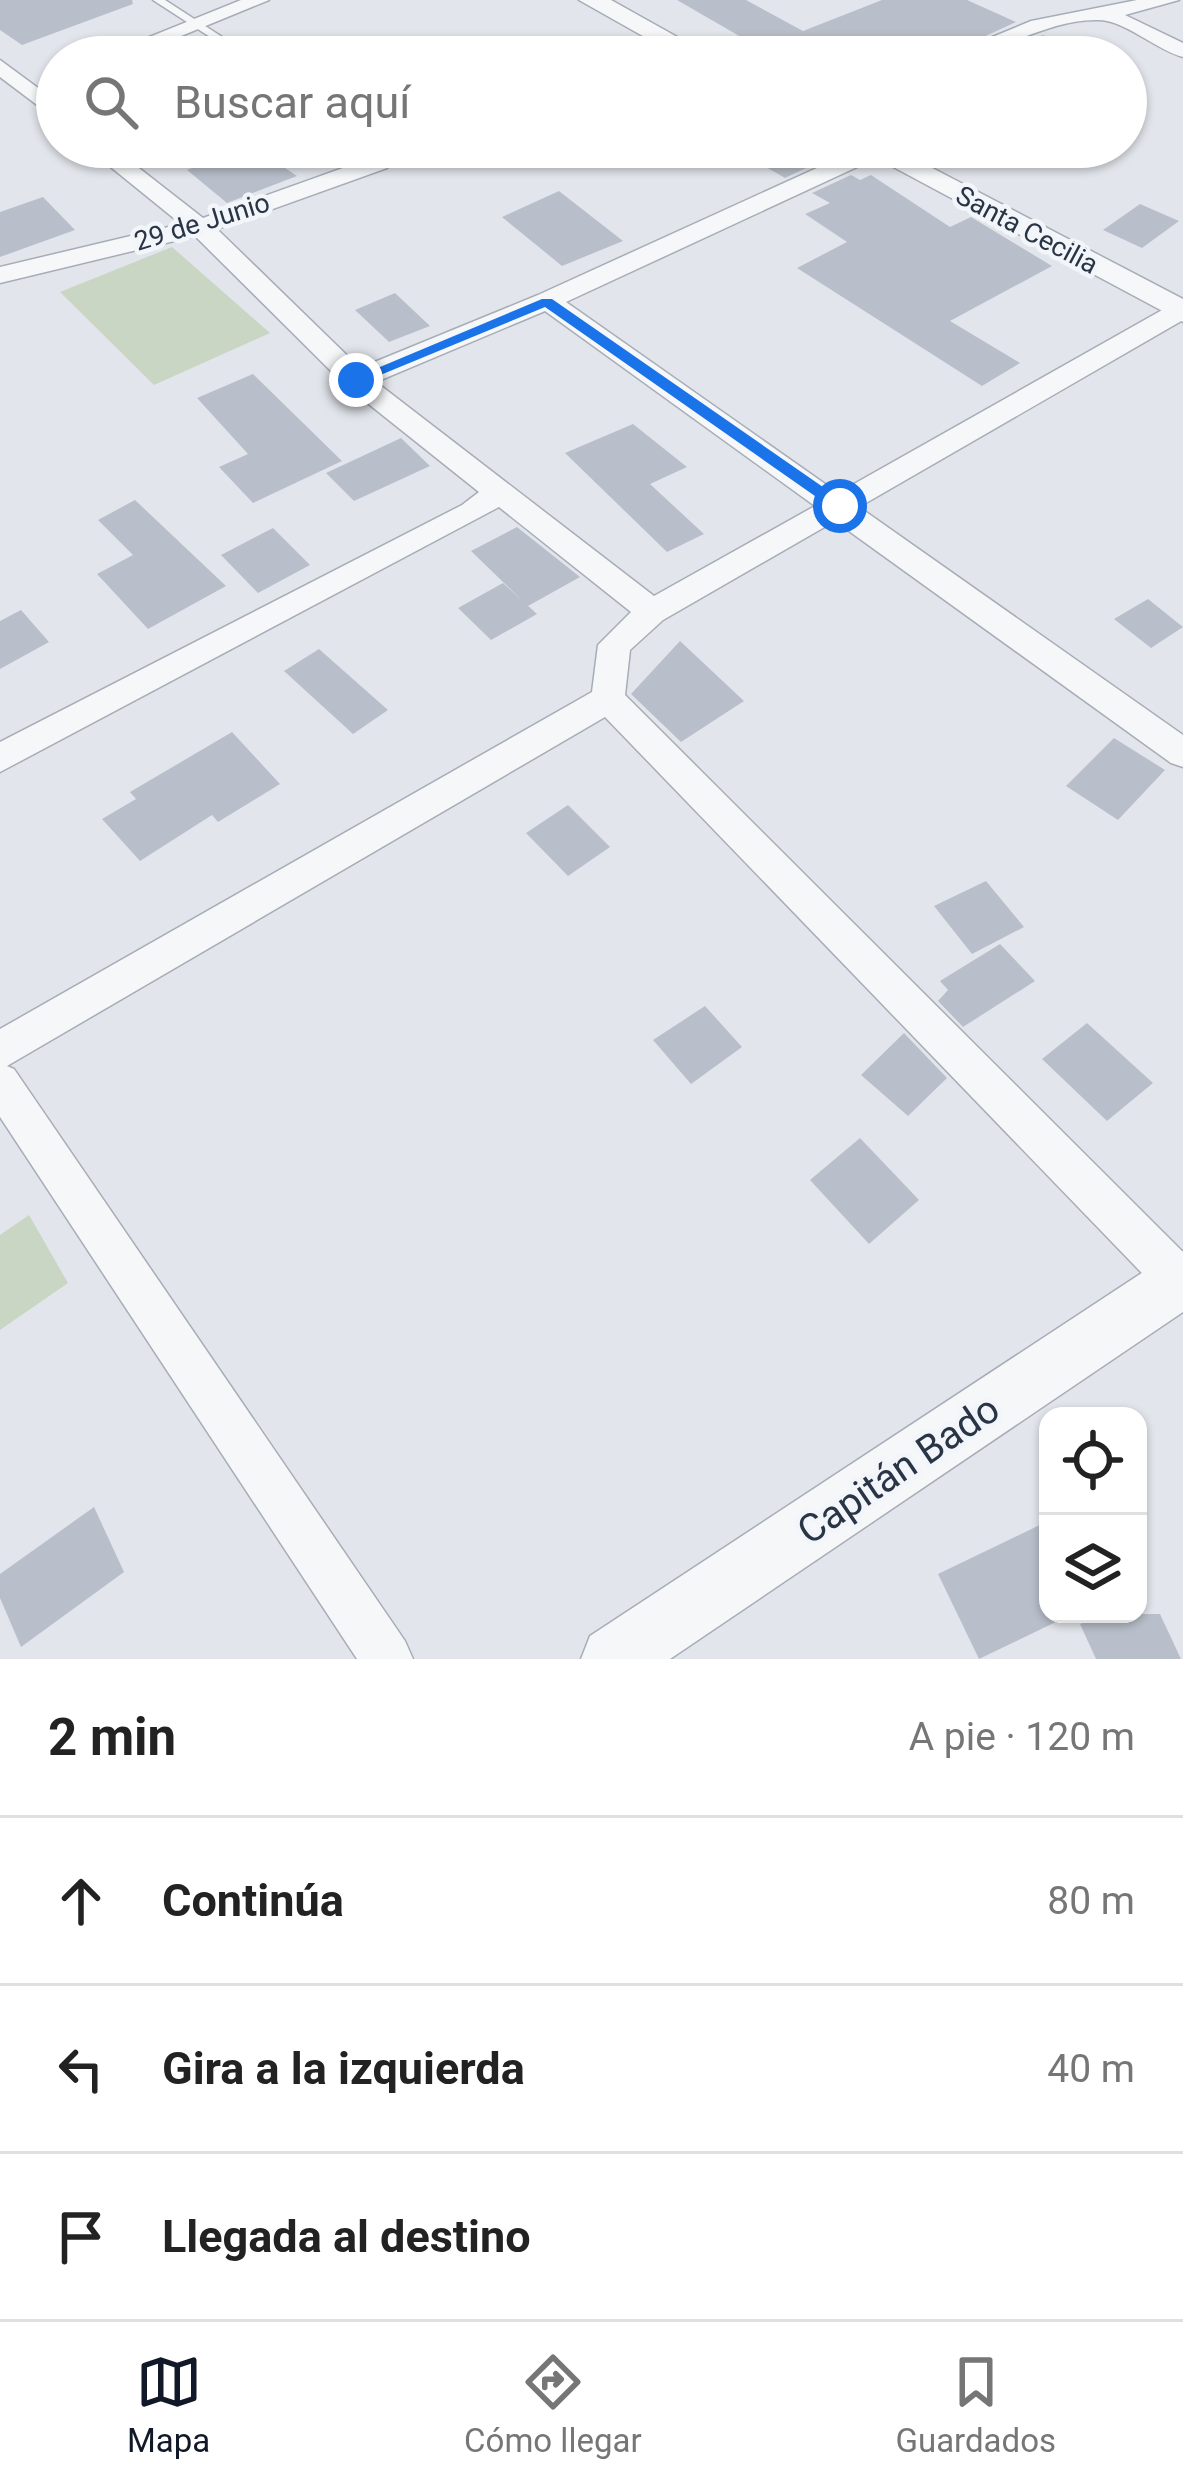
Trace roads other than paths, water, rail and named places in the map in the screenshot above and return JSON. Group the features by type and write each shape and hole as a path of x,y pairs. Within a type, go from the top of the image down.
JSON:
{"street":[{"path":"166,36 259,0"},
{"path":"592,0 659,36"},
{"path":"1009,36 1038,25 1169,0"},
{"path":"1108,15 1183,51"},
{"path":"0,66 36,96"},
{"path":"28,89 36,86"},
{"path":"125,168 200,226 356,380 652,612"},
{"name":"29 de Junio","path":"0,275 200,226 367,168"},
{"path":"356,380 547,302 831,168"},
{"name":"Santa Cecilia","path":"911,168 1182,312"},
{"path":"547,302 1183,753"},
{"path":"608,699 614,645 652,612 1182,312"},
{"path":"0,758 473,512 500,490"},
{"path":"0,1050 608,699"},
{"path":"608,699 1182,1280"},
{"path":"0,1082 387,1659"},
{"name":"Capitán Bado","path":"613,1659 1182,1280"}],"lane":[{"path":"158,0 213,36"}]}
